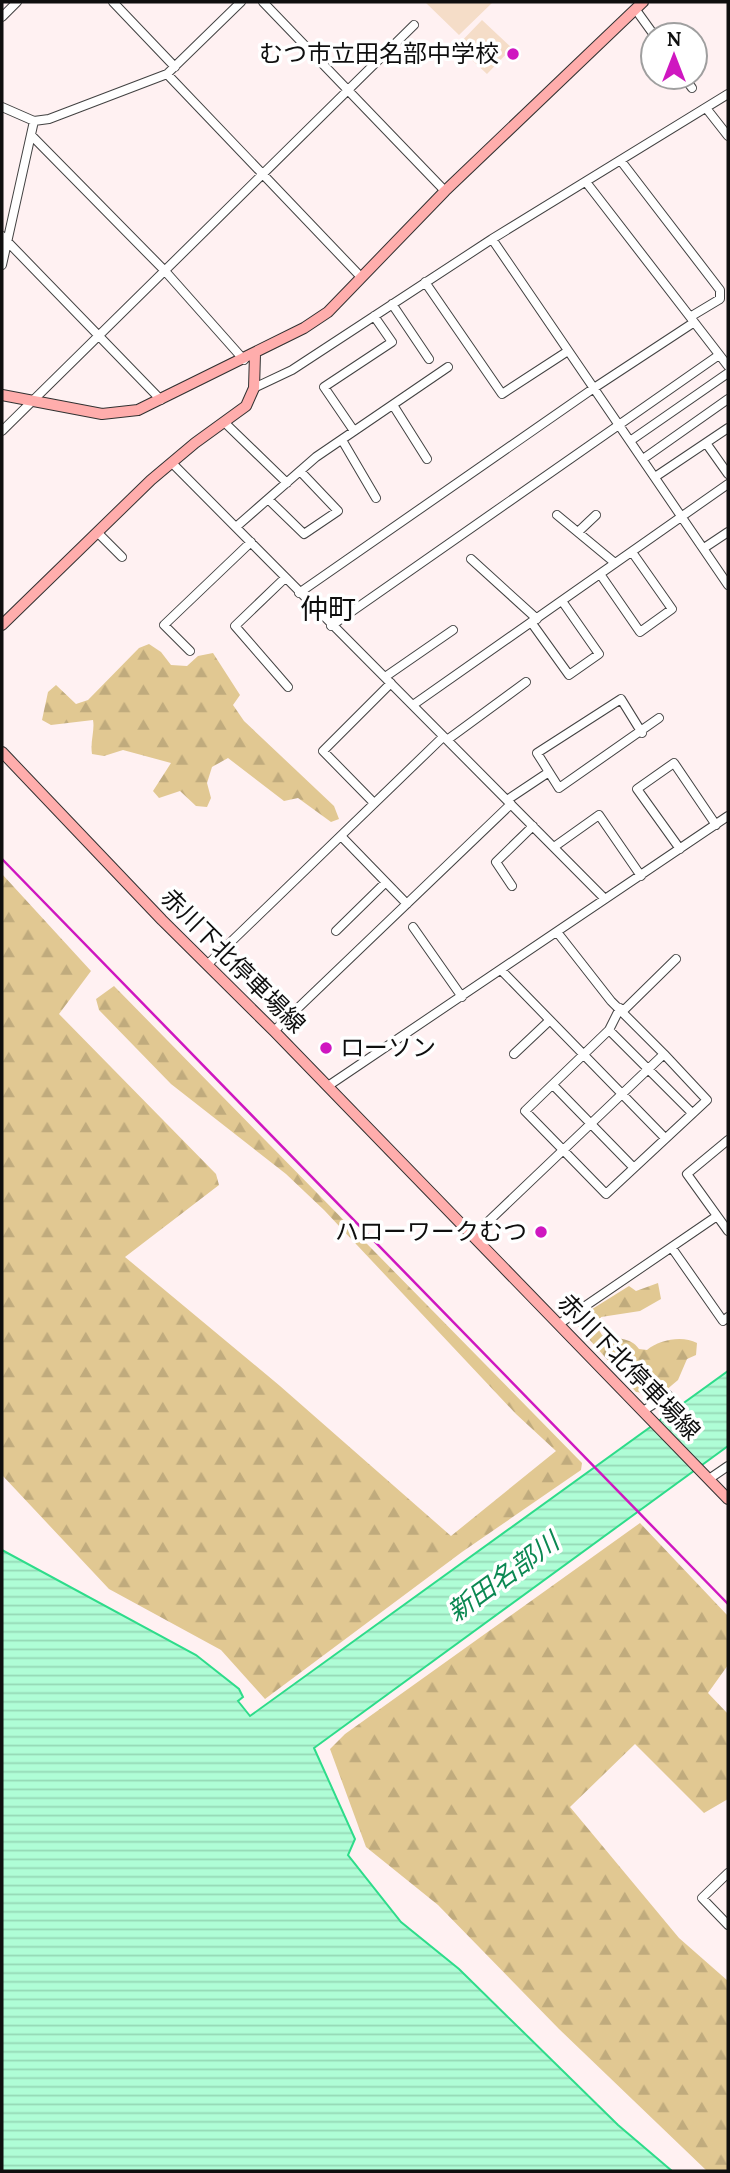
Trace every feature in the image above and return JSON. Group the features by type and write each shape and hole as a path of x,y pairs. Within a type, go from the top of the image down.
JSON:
{"street":[{"path":"2,17 17,2"},
{"path":"113,2 175,67"},
{"path":"120,9 128,2"},
{"path":"2,107 34,121 65,114 167,74 241,2"},
{"path":"263,2 444,191"},
{"path":"2,395 102,414 138,411 244,360 328,312 444,191 639,6"},
{"path":"2,431 165,271 260,173 414,25"},
{"path":"167,74 360,276"},
{"path":"254,388 292,370 492,239 728,94"},
{"path":"706,108 728,136"},
{"path":"2,265 5,239 34,121"},
{"path":"32,136 165,271 244,360"},
{"path":"299,593 720,299 720,290 621,160"},
{"path":"586,182 728,366"},
{"path":"5,239 162,400"},
{"path":"492,239 728,585"},
{"path":"425,282 502,394 568,351"},
{"path":"392,304 429,359"},
{"path":"354,431 324,387 392,342 374,316"},
{"path":"2,625 172,463 246,406 254,388 255,354"},
{"path":"331,626 719,355"},
{"path":"236,527 300,471 448,367"},
{"path":"630,442 728,373"},
{"path":"643,459 728,400"},
{"path":"393,405 427,458"},
{"path":"224,422 287,484"},
{"path":"655,477 728,428"},
{"path":"342,440 376,498"},
{"path":"706,443 728,474"},
{"path":"172,463 605,900"},
{"path":"268,499 304,534 338,511 300,471"},
{"path":"413,705 728,484"},
{"path":"557,515 615,564"},
{"path":"578,533 596,515"},
{"path":"704,548 728,532"},
{"path":"98,533 122,557"},
{"path":"190,651 164,625 251,542"},
{"path":"600,574 640,632 672,609 632,552"},
{"path":"471,559 534,621 569,675 599,654 562,601"},
{"path":"285,578 235,626 288,687"},
{"path":"373,802 323,751 388,680 453,630"},
{"path":"207,965 373,802 445,739 526,682"},
{"path":"642,733 621,699 537,753 559,788 642,733 659,718"},
{"name":"赤川下北停車場線","path":"2,752 728,1499"},
{"path":"680,849 637,789 674,763 716,825"},
{"path":"274,1031 509,802 549,772"},
{"path":"554,847 599,815 641,876"},
{"path":"328,1086 728,816"},
{"path":"512,886 496,862 533,826"},
{"path":"341,836 407,904"},
{"path":"336,932 385,883"},
{"path":"413,927 461,998"},
{"path":"557,932 622,1010 707,1100 691,1112 606,1194 525,1111 609,1030 622,1010 676,959"},
{"path":"502,971 582,1056 665,1138"},
{"path":"514,1054 549,1021"},
{"path":"609,1030 691,1112"},
{"path":"473,1236 664,1054"},
{"path":"553,1085 634,1168"},
{"path":"728,1140 687,1174 728,1231"},
{"path":"559,1324 717,1216"},
{"path":"672,1248 723,1321 728,1317"},
{"path":"643,1411 668,1395"},
{"path":"708,1478 728,1466"},
{"path":"728,1873 702,1898 728,1925"}],"green space":[{"path":"149,644 161,652 171,665 187,666 198,656 213,653 240,695 233,705 244,721 334,806 339,819 331,822 298,798 284,801 228,758 212,767 207,783 211,798 207,807 196,806 180,791 159,798 153,791 171,763 123,750 104,756 92,754 93,720 51,725 42,720 48,692 56,685 76,704 88,700 139,648"},
{"path":"2,874 91,971 59,1014 216,1174 219,1185 125,1257 280,1386 451,1536 556,1451 516,1414 324,1210 286,1174 171,1084 99,1010 96,999 114,986 582,1463 581,1470 462,1552 265,1699 221,1650 109,1589 2,1475"},
{"path":"658,1283 661,1299 640,1311 601,1317 597,1327 602,1335 627,1340 639,1349 647,1350 671,1340 685,1339 697,1343 696,1355 687,1359 678,1380 665,1391 653,1394 636,1392 573,1321 629,1286 636,1291"},
{"path":"640,1523 728,1616 728,1665 708,1693 728,1714 728,1799 704,1813 635,1744 570,1807 679,1938 728,1981 728,2171 707,2171 559,2029 438,1905 366,1847 330,1749 345,1734"}],"shaded area":[{"path":"425,2 493,2 459,35"},
{"path":"482,20 512,48 487,74 457,46"}],"water":[{"name":"新田名部川","path":"728,1371 728,1446 314,1748 355,1839 348,1855 401,1922 459,1969 618,2125 672,2171 2,2171 2,1550 196,1655 239,1689 243,1697 238,1701 250,1716"}],"railway":[{"path":"2,859 728,1604"}],"place":[{"name":"むつ市立田名部中学校","path":"513,54"},
{"name":"ローソン","path":"326,1048"},
{"name":"ハローワークむつ","path":"541,1232"}],"district":[{"name":"仲町","path":"328,609"}]}
